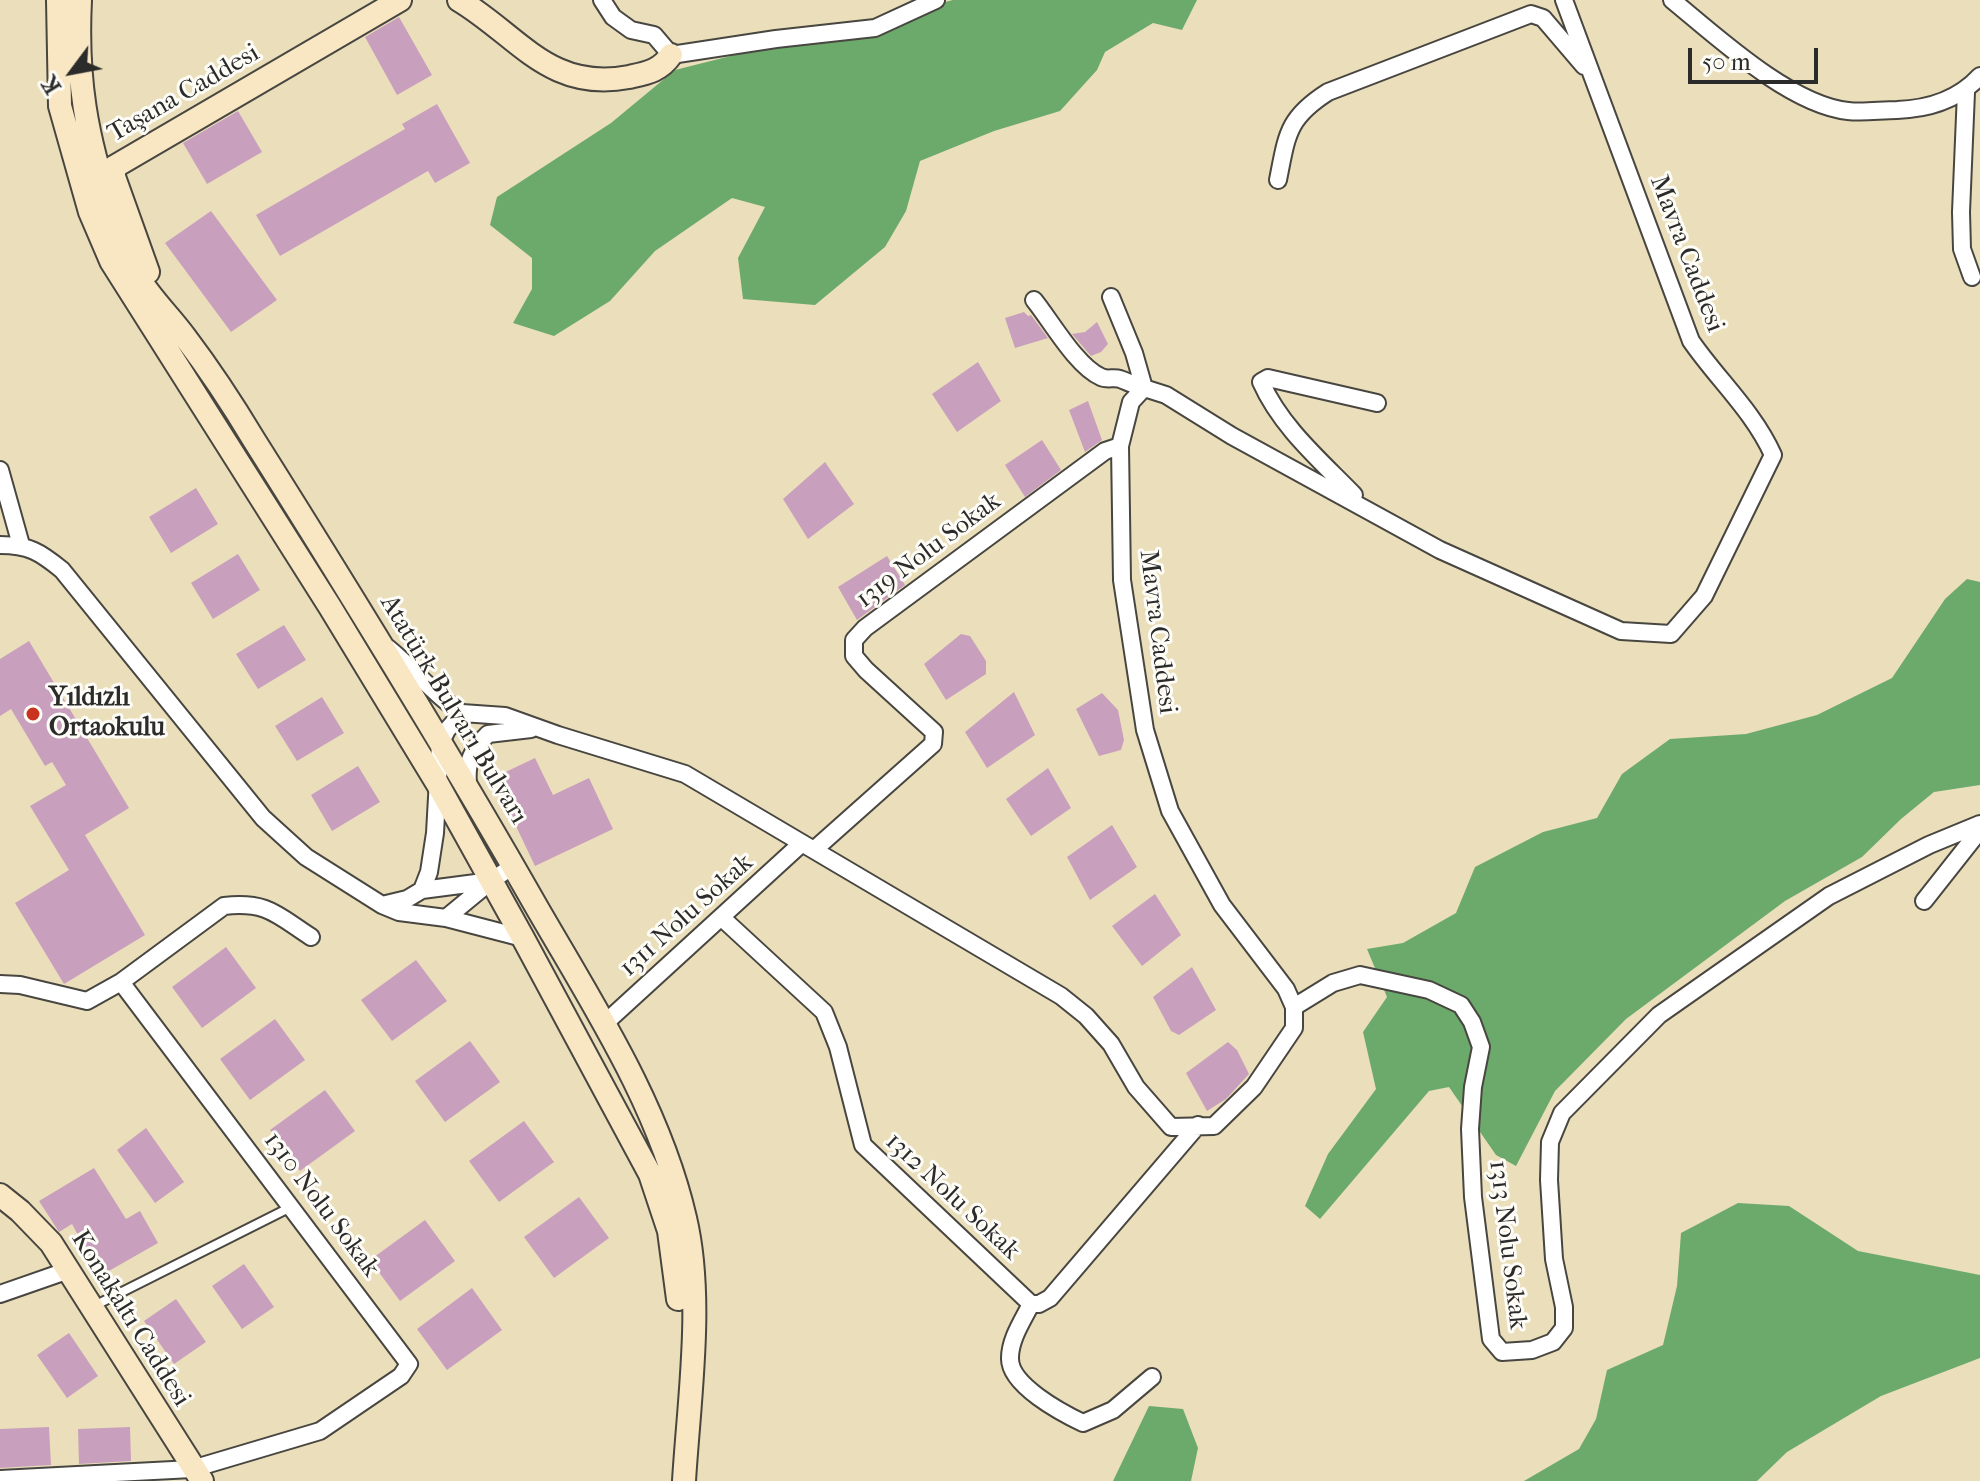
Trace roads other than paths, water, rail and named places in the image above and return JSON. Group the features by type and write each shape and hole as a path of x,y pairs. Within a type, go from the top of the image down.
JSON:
{"street":[{"name":"Atatürk Bulvarı Bulvarı","path":"58,0 60,106 90,212 111,261 330,607 437,783 650,1174 669,1231 676,1269 679,1322 670,1481"},
{"name":"Atatürk Bulvarı Bulvarı","path":"80,0 78,39 87,131 122,246 137,276 227,396 382,643 604,1024 649,1113 672,1171 686,1220 694,1320 684,1481"},
{"name":"Taşana Caddesi","path":"151,295 155,287 114,177 114,167 400,0"},
{"path":"459,0 542,63 569,77 614,80 651,73 664,65 671,55 875,28 936,0"},
{"path":"478,0 497,26"},
{"path":"602,0 613,17 631,30 654,35 671,55"},
{"name":"Mavra Caddesi","path":"1294,1007 1286,989 1222,905 1170,811 1145,730 1122,580 1120,446 1131,402 1144,388 1166,395 1232,436 1440,550 1621,631 1671,634 1704,596 1773,455 1750,412 1710,369 1691,341 1564,0"},
{"path":"1672,0 1755,67 1817,104 1847,111 1933,106 1966,92 1980,76"},
{"path":"1278,180 1287,135 1298,114 1307,105 1328,92 1531,14 1543,18 1590,73"},
{"path":"1966,92 1962,249 1972,277"},
{"path":"1111,297 1134,353 1144,388"},
{"path":"1034,300 1055,325 1067,347 1087,367 1103,378 1121,379 1144,388"},
{"path":"1366,508 1295,435 1270,402 1261,382 1268,378 1294,382 1377,403"},
{"name":"1319 Nolu Sokak","path":"808,846 933,744 934,732 854,656 854,640 865,628 1105,451 1120,446"},
{"path":"0,470 21,545"},
{"path":"0,545 21,545 44,554 62,570 263,818 306,857 382,905 410,915 446,918 523,938"},
{"path":"382,643 412,667 445,702 465,715"},
{"path":"422,890 432,857 440,744 462,713 505,716 685,774 1061,996 1086,1016 1111,1044 1136,1087 1171,1127 1214,1126 1254,1087 1294,1028 1294,1007"},
{"path":"469,790 466,765 488,734 545,729"},
{"name":"1313 Nolu Sokak","path":"1294,1007 1333,983 1360,975 1429,990 1461,1005 1472,1022 1481,1047 1471,1115 1473,1197 1491,1339 1502,1352 1532,1350 1553,1342 1564,1328 1564,1307 1554,1259 1549,1180 1550,1142 1562,1113 1659,1015 1816,905 1929,845 1980,824"},
{"path":"1924,901 1980,830"},
{"name":"1311 Nolu Sokak","path":"604,1024 721,917 808,846"},
{"path":"446,918 513,866"},
{"path":"382,905 407,899 422,890 491,881"},
{"path":"0,984 20,985 87,1001 121,982 224,906 265,906 311,937"},
{"name":"1312 Nolu Sokak","path":"721,917 824,1012 838,1047 863,1145 1031,1304"},
{"name":"1310 Nolu Sokak","path":"121,982 409,1364 401,1376 320,1431 197,1475"},
{"path":"1152,1377 1113,1410 1083,1423 1056,1410 1013,1374 1010,1358 1015,1335 1031,1304 1050,1298 1198,1125"},
{"name":"Konakaltı Caddesi","path":"0,1195 51,1243 197,1475"},
{"path":"0,1294 69,1270"},
{"path":"0,1479 197,1475"}],"lane":[{"path":"90,1307 291,1207"}],"place":[{"name":"Yıldızlı Ortaokulu","path":"33,714"}]}
